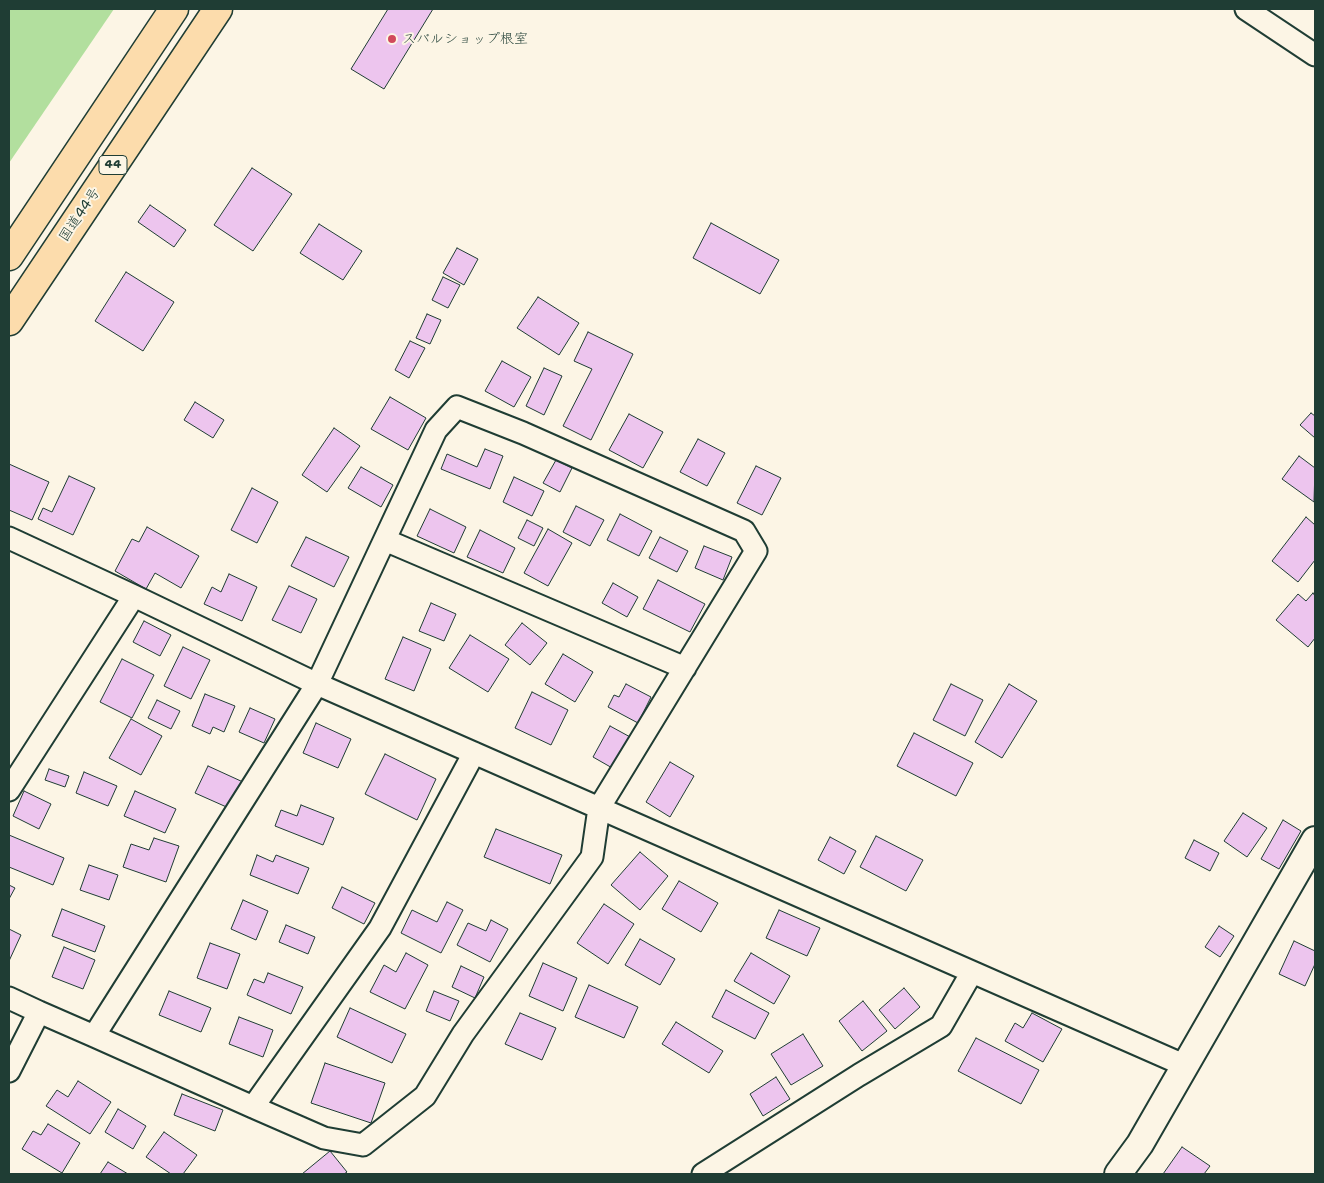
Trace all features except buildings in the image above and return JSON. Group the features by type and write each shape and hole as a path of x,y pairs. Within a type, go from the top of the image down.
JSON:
{"highway":[{"name":"44","path":"9,256 174,9"},
{"name":"国道44号","path":"9,321 218,9"}],"street":[{"path":"1246,9 1315,55"},
{"path":"9,998 39,1012 324,1138 363,1145 425,1096 463,1034 592,857 599,808 756,551 744,531 457,407 436,430 317,684 94,1036"},
{"path":"9,538 317,684 1186,1066"},
{"path":"385,540 685,668"},
{"path":"9,790 134,596"},
{"path":"253,1107 380,928 474,753"},
{"path":"1118,1174 1140,1144 1315,840"},
{"path":"703,1174 859,1075 941,1026 972,972"},
{"path":"9,1071 39,1012"}],"green space":[{"path":"9,9 114,9 9,163"}],"place":[{"name":"スバルショップ根室","path":"392,39"}]}
